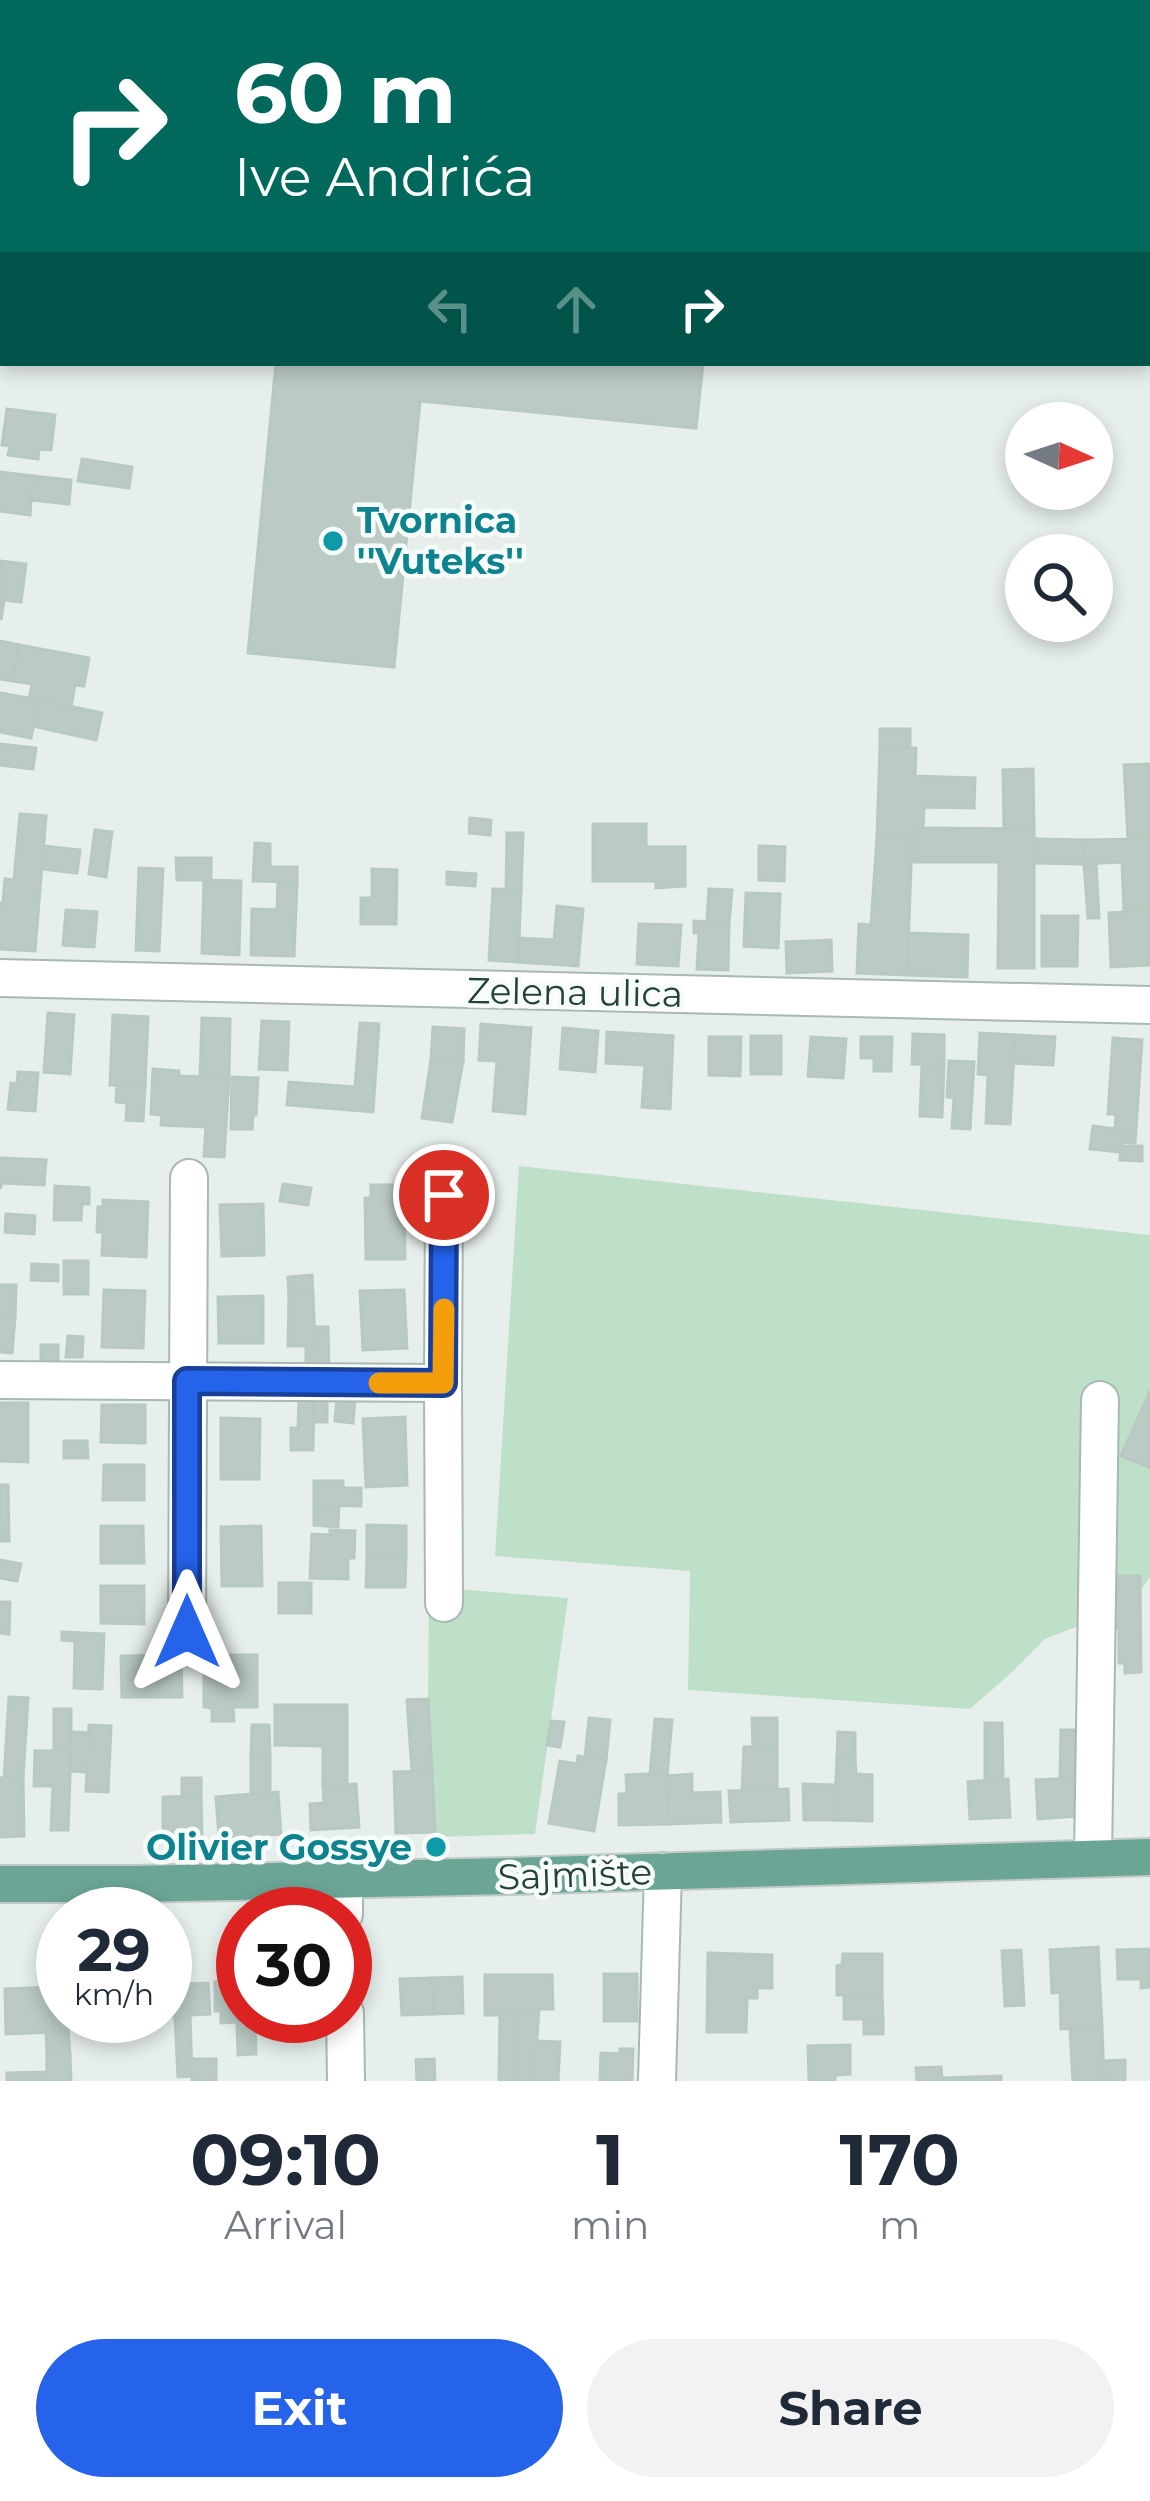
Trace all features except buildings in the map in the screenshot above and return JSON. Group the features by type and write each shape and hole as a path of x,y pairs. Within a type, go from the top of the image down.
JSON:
{"main road":[{"name":"Sajmište","path":"372,1895 663,1870 1150,1857"},
{"name":"Sajmište","path":"0,1884 216,1892"}],"street":[{"name":"Zelena ulica","path":"0,979 1150,1004"},
{"path":"187,1632 189,1178"},
{"path":"444,1195 444,1603"},
{"path":"0,1380 443,1383"},
{"path":"1094,1858 1100,1400"},
{"path":"657,2081 663,1870"},
{"path":"345,2043 346,2081"}],"green space":[{"path":"519,1166 1150,1235 1150,1577 1142,1588 1109,1586 1096,1619 1045,1639 970,1709 688,1690 690,1571 495,1556"},
{"path":"429,1584 568,1598 535,1834 435,1837 428,1699"}],"slow traffic":[{"path":"379,1383 443,1383 444,1309"}],"place":[{"name":"Tvornica ''Vuteks''","path":"333,541"},
{"name":"Olivier Gossye","path":"436,1847"}],"route":[{"path":"187,1632 187,1381 443,1383 444,1195"}]}
